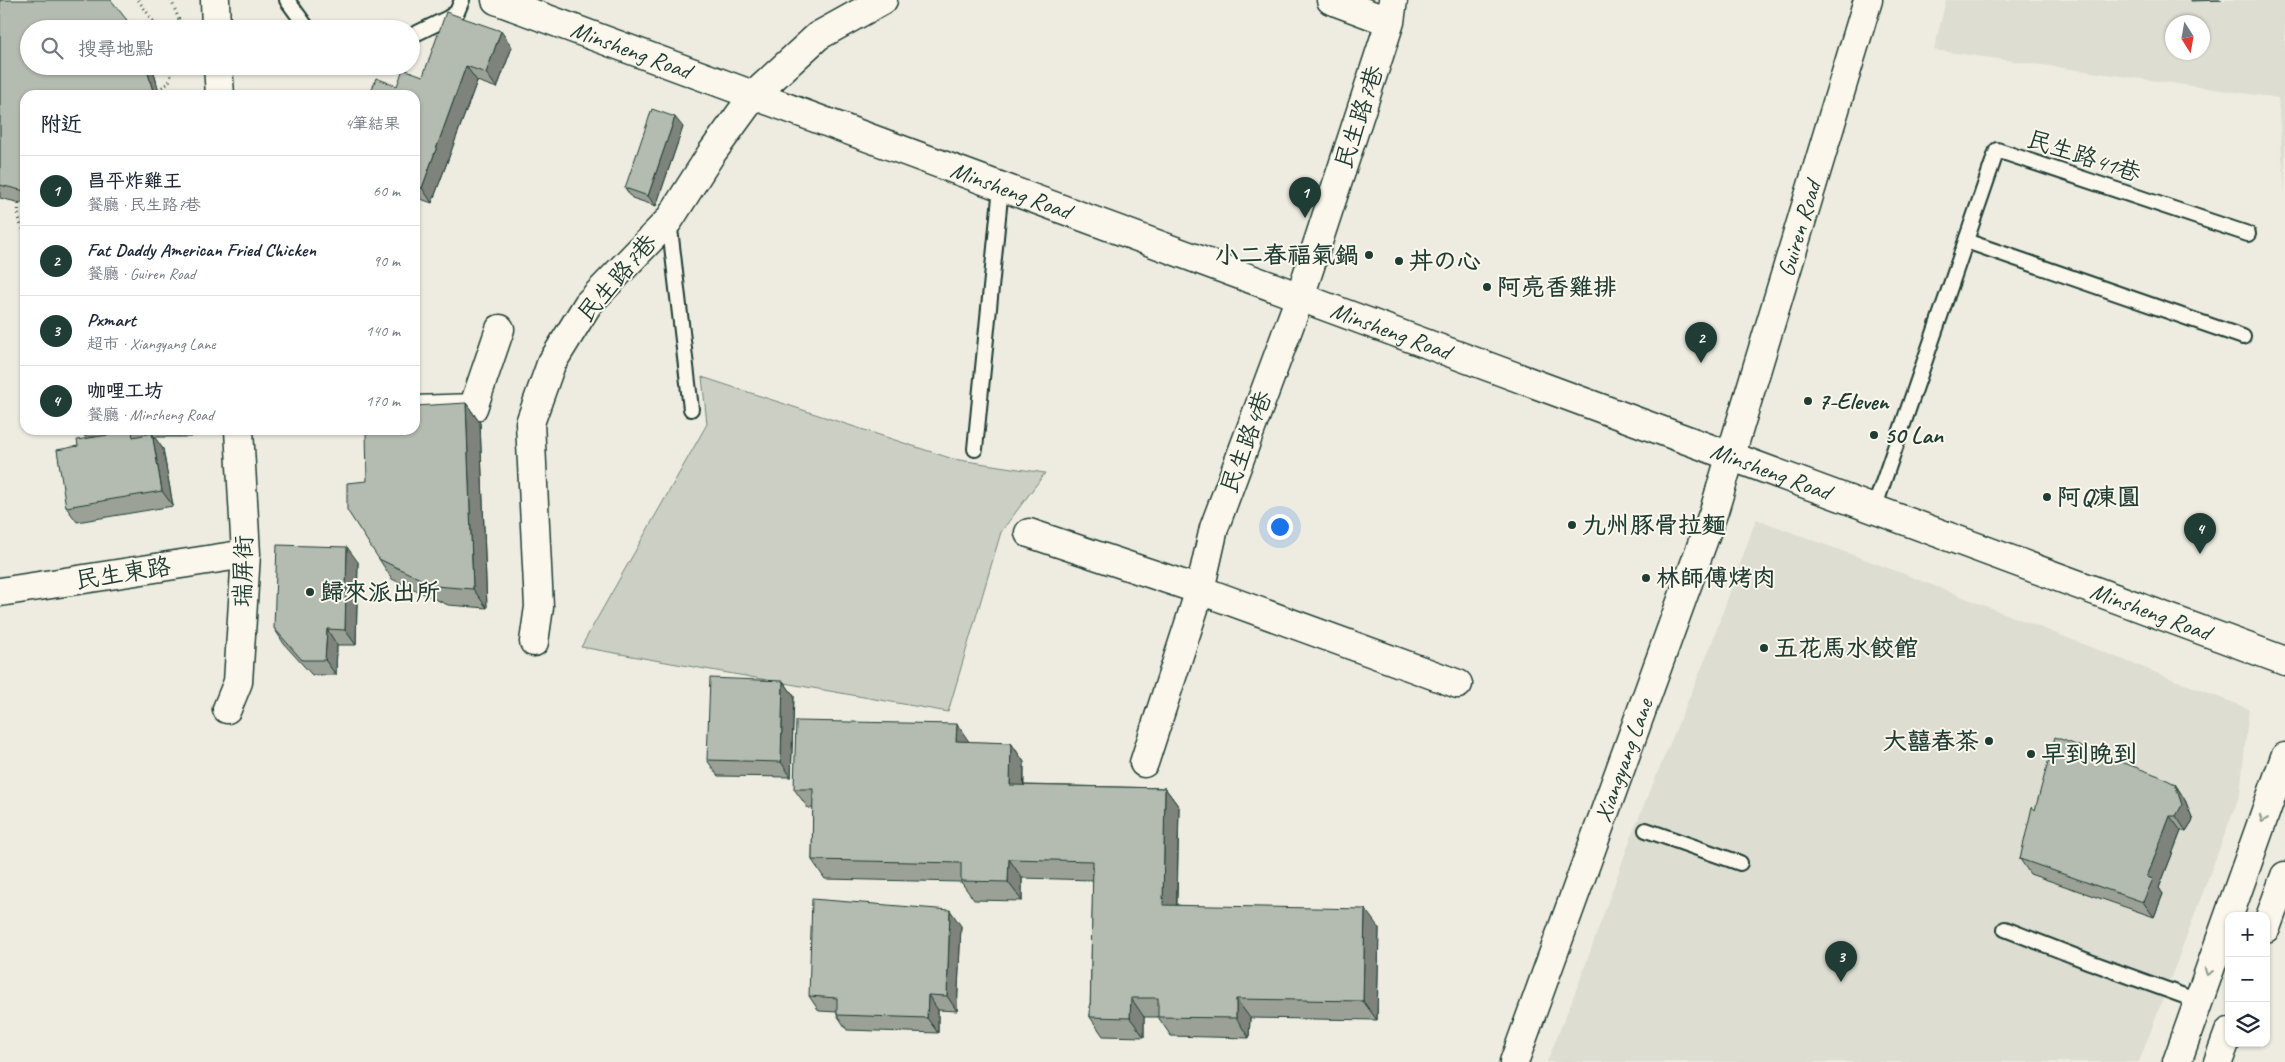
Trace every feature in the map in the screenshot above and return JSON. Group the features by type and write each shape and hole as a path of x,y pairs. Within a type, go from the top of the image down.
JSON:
{"street":[{"path":"215,0 216,20"},
{"name":"Minsheng Road","path":"496,0 2285,661"},
{"name":"民生路7巷","path":"534,642 539,607 530,423 551,364 588,304 669,220 711,154 754,96 818,36 883,0"},
{"name":"民生路7巷","path":"1300,297 1392,11 1331,0"},
{"name":"Guiren Road","path":"1732,456 1868,0"},
{"path":"219,75 220,90"},
{"name":"民生路4巷","path":"1144,763 1200,590 1214,528 1300,297"},
{"path":"420,410 473,408 500,329"},
{"name":"瑞屏街","path":"227,709 238,682 246,554 239,435"},
{"name":"Xiangyang Lane","path":"1514,1062 1714,511 1732,456"},
{"path":"1029,533 1200,590 1458,684"},
{"name":"民生東路","path":"0,592 246,554"},
{"path":"2177,1062 2285,757"},
{"path":"2270,917 2285,876"},
{"path":"2218,1062 2225,1043"}],"lane":[{"path":"287,0 301,20"},
{"path":"420,32 458,12 462,0"},
{"name":"民生路41巷","path":"1874,509 1997,150 2248,234"},
{"path":"975,449 1001,187"},
{"path":"669,220 690,409"},
{"path":"1966,241 2243,337"},
{"path":"1646,830 1740,863"},
{"path":"2005,929 2198,1002"}],"path":[{"path":"138,0 153,20"},
{"path":"171,0 179,20"},
{"path":"157,90 169,83 171,75"},
{"path":"20,194 20,220"}],"shaded area":[{"path":"1946,0 2285,0 2285,194 2278,98 1934,50"},
{"path":"702,377 953,459 1045,473 1001,532 948,712 581,647 707,424"},
{"path":"1756,519 1899,572 2249,709 2240,794 2139,1062 1547,1062 1580,980 1634,829 1710,648"}],"building":[{"path":"0,0 111,0 127,20 20,20 20,75 148,75 153,90 20,90 20,190 0,185"},
{"path":"446,12 501,31 486,73 466,66 422,188 420,187 420,90 372,90 376,78 397,86 401,75 423,76"},
{"path":"652,109 675,117 648,196 625,188"},
{"path":"466,403 473,589 435,586 379,559 347,510 347,483 367,481 366,435 420,435 420,406"},
{"path":"108,435 133,435 133,437 152,435 162,491 66,507 57,450 78,446 77,440"},
{"path":"277,545 347,547 345,630 327,629 325,660 302,660 274,628"},
{"path":"710,678 783,681 781,762 707,760"},
{"path":"796,721 957,724 956,741 1011,743 1010,785 1165,788 1163,905 1365,909 1363,1001 1236,999 1236,1018 1158,1017 1158,998 1131,998 1130,1018 1090,1017 1093,861 1009,859 1008,882 961,881 961,863 812,860 813,789 794,789"},
{"path":"2055,737 2159,776 2175,784 2182,805 2176,816 2170,816 2147,877 2153,879 2143,902 2020,859 2032,807 2035,810"},
{"path":"812,899 950,910 947,996 928,995 927,1018 837,1015 837,998 809,996"}],"place":[{"name":"昌平炸雞王","path":"1305,218"},
{"name":"小二春福氣鍋","path":"1369,255"},
{"name":"丼の心","path":"1399,261"},
{"name":"阿亮香雞排","path":"1487,287"},
{"name":"Fat Daddy American Fried Chicken","path":"1701,363"},
{"name":"7-Eleven","path":"1808,401"},
{"name":"50 Lan","path":"1874,435"},
{"name":"阿Q凍圓","path":"2047,497"},
{"name":"九州豚骨拉麵","path":"1572,525"},
{"name":"咖哩工坊","path":"2200,554"},
{"name":"林師傅烤肉","path":"1646,578"},
{"name":"歸來派出所","path":"310,592"},
{"name":"五花馬水餃館","path":"1764,648"},
{"name":"大囍春茶","path":"1989,741"},
{"name":"早到晚到","path":"2031,754"},
{"name":"Pxmart","path":"1841,982"}]}
